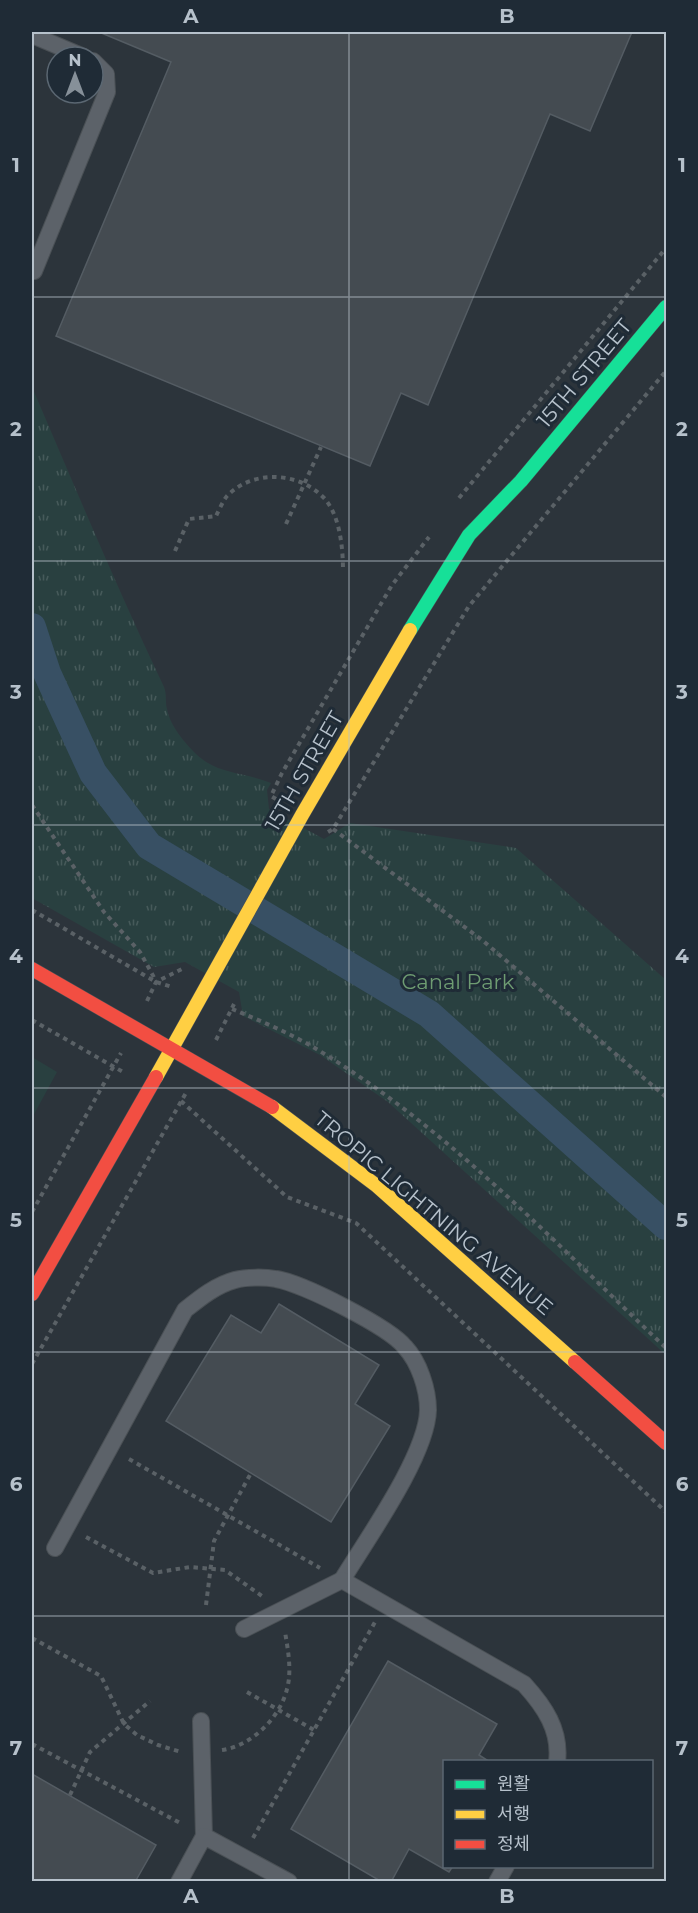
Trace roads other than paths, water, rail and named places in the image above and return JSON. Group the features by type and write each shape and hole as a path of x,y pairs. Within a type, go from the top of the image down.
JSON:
{"street":[{"name":"15TH STREET","path":"32,1294 213,978 299,820 424,606 469,535 520,481 666,308"},
{"name":"TROPIC LIGHTNING AVENUE","path":"32,969 280,1111 377,1186 666,1443"}],"lane":[{"path":"32,35 56,45"},
{"path":"105,73 107,92 105,97"},
{"path":"32,264 34,271 102,105"},
{"path":"55,1548 185,1311 210,1291 236,1280 276,1279 308,1289 379,1328 405,1346 422,1376 428,1410 421,1448 342,1580 244,1629"},
{"path":"342,1580 524,1684 544,1706 554,1728 557,1760"},
{"path":"179,1881 204,1836 201,1721"},
{"path":"204,1836 289,1881"},
{"path":"497,1881 505,1868"}],"waterway":[{"path":"32,627 47,673 93,773 149,846 429,1014 666,1226"}],"park label":[{"name":"Canal Park","path":"458,981"}]}
